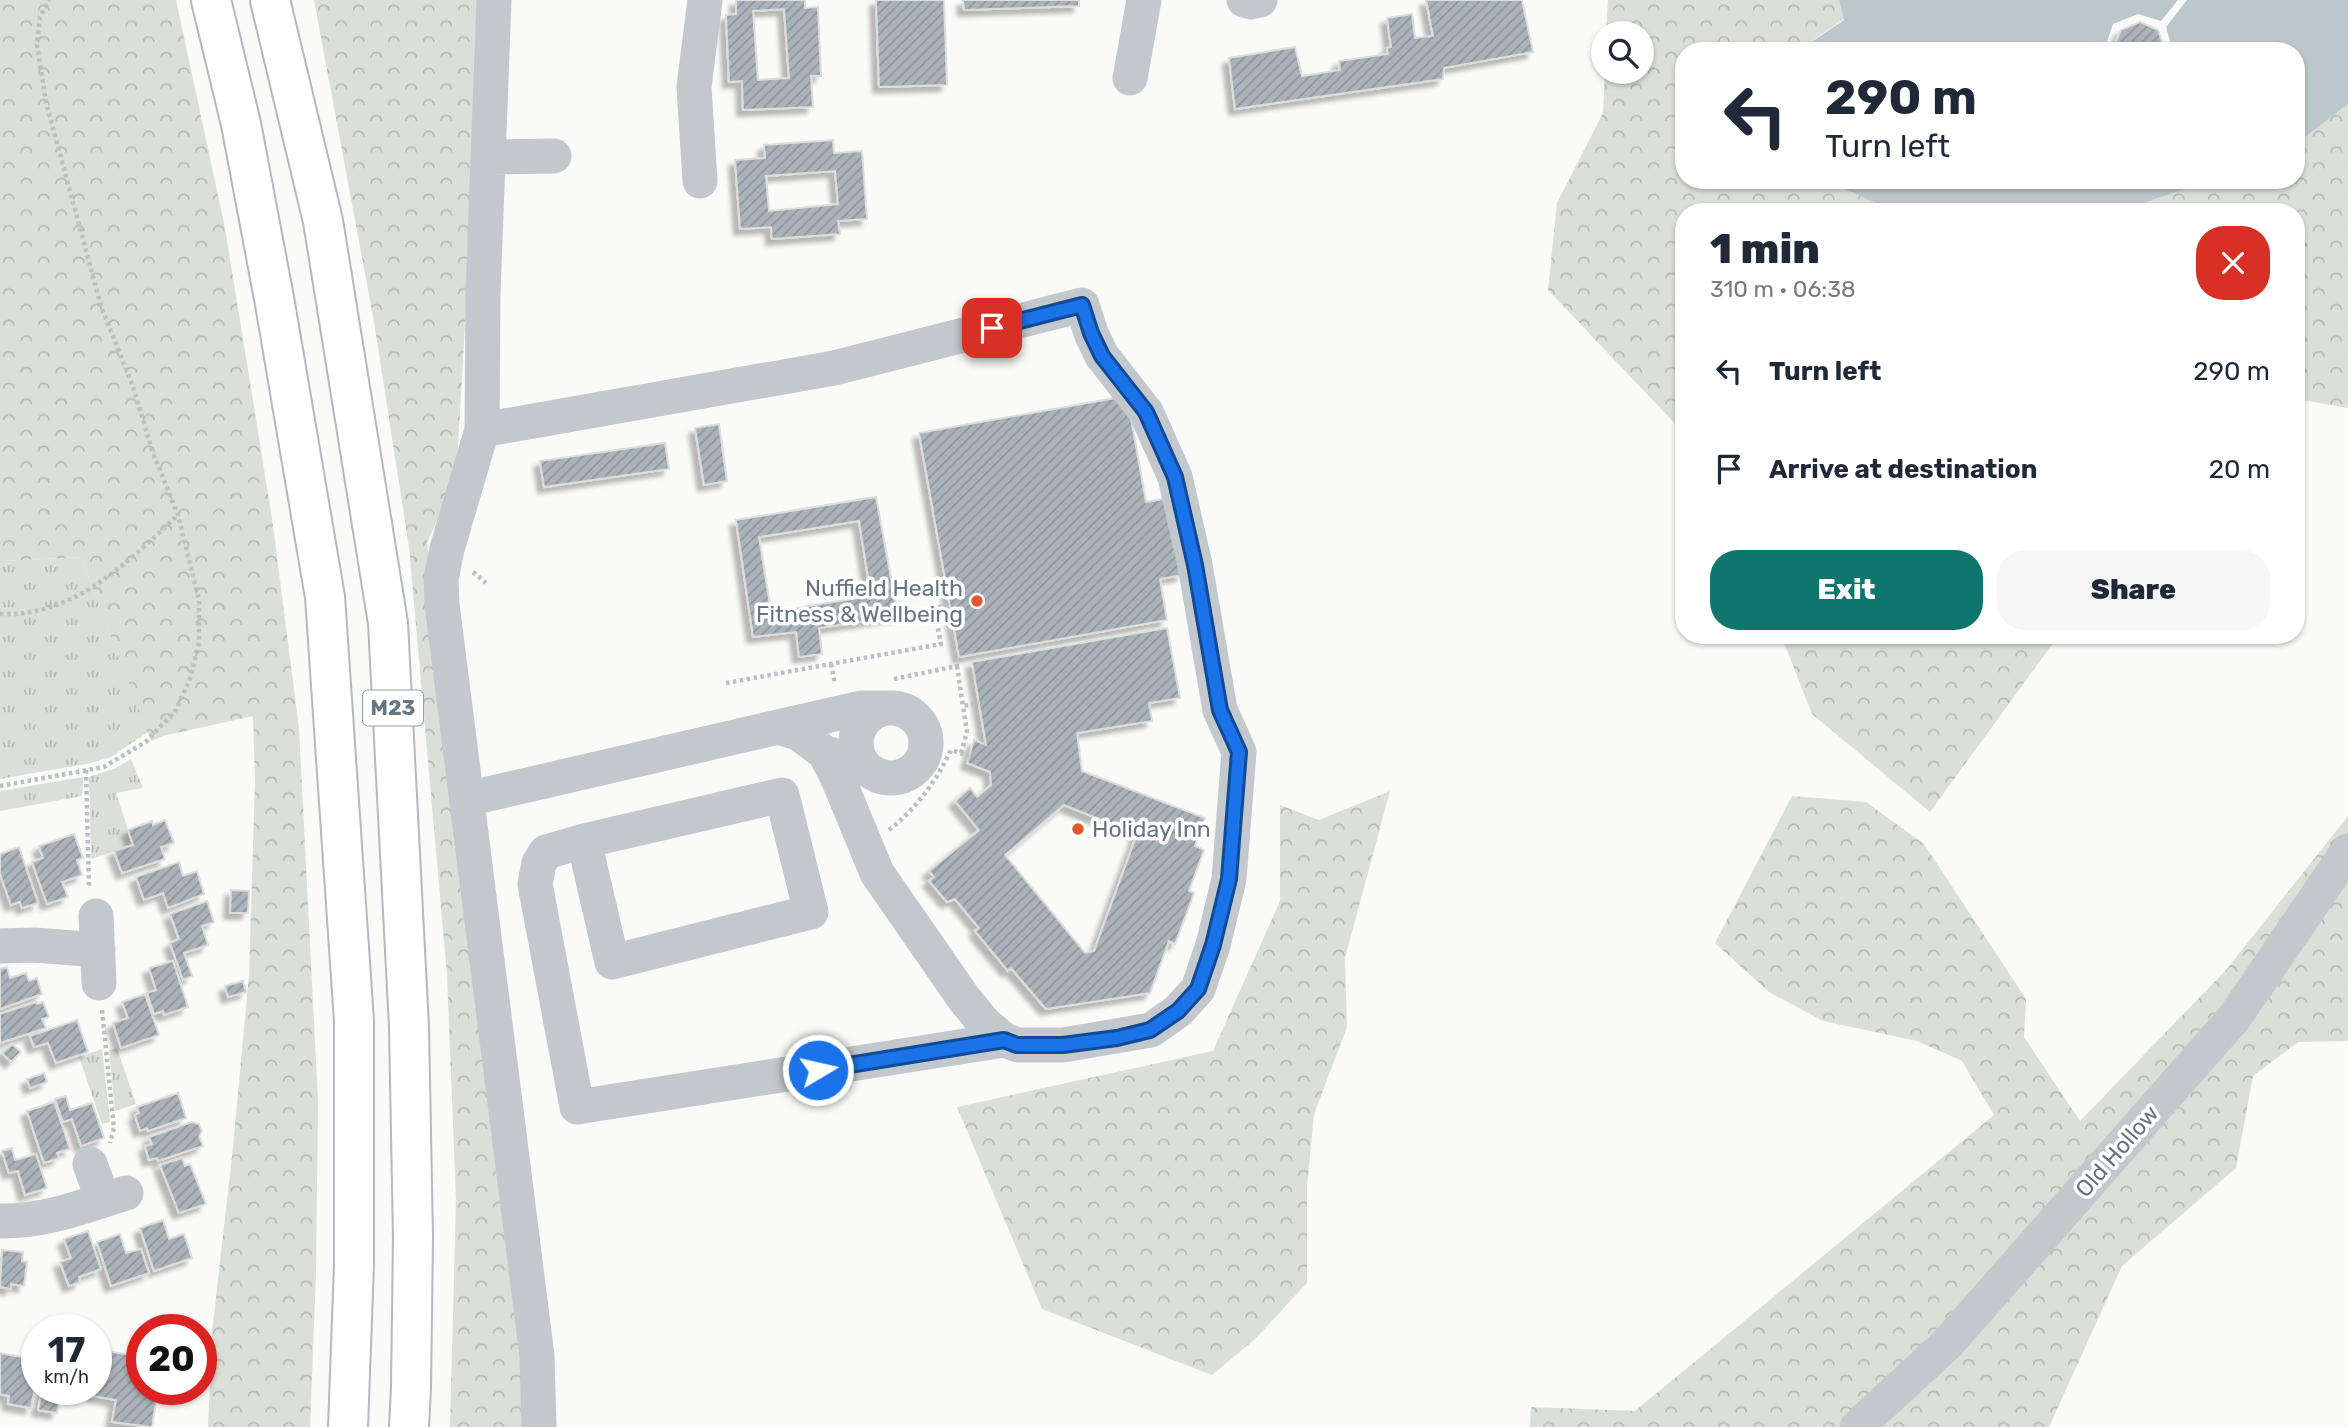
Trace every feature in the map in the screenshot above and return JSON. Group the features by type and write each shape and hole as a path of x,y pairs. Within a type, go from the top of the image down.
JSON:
{"highway":[{"name":"M23","path":"211,0 244,137 277,312 325,597 354,1021 354,1265 348,1427"},
{"name":"M23","path":"270,0 323,221 388,623 409,1027 413,1238 409,1427"}],"street":[{"path":"494,0 483,294 482,430 447,549 441,579 537,1356 539,1427"},
{"path":"700,181 694,87 705,0"},
{"path":"1130,78 1144,0"},
{"path":"1244,0 1260,0"},
{"path":"489,157 554,156"},
{"path":"482,430 834,368 1082,305 1102,356 1146,412 1175,477 1195,565 1220,710 1239,752 1229,879 1213,945 1198,989 1178,1011 1150,1030 1117,1038 1063,1045 1017,1045 1004,1040 985,1024 965,1000 877,873 842,766"},
{"path":"467,799 861,708 887,694"},
{"path":"887,694 864,719 858,730 857,753 842,766 782,795 546,852 539,863 535,884 577,1107 1004,1040"},
{"path":"778,727 798,733 842,766 881,777 904,776 921,762 926,751 926,739 917,719 908,711 897,708 887,694"},
{"path":"584,842 612,962 811,912 782,795"},
{"name":"Old Hollow","path":"1857,1427 1947,1344 2234,1018 2348,851"},
{"path":"0,946 35,945 98,950"},
{"path":"0,1222 23,1222 61,1214 115,1197 90,1164"}],"path":[{"path":"0,786 104,767 147,741 176,710 190,679 200,642 199,600 178,514 153,453 133,387 101,306 46,102 37,45 40,17 50,0"},
{"path":"0,614 42,611 82,594 120,569 178,514"},
{"path":"726,683 941,644 934,608 947,606 967,732 960,753"},
{"path":"887,694 957,666"},
{"path":"963,706 979,703"},
{"path":"866,846 893,827 924,796 943,768 951,750 969,756"},
{"path":"86,770 90,916 98,950 114,1128 106,1158 90,1164"}],"green space":[{"path":"0,0 176,0 225,228 272,518 299,728 318,1101 316,1273 310,1427 208,1427 209,1405 217,1405 217,1314 214,1314 249,975 255,780 253,716 151,741 81,557 0,561"},
{"path":"314,0 487,0 479,78 458,448 449,496 427,542 479,961 519,1321 524,1427 450,1427 456,1200 447,975 409,547 374,322"},
{"path":"1608,0 1839,0 1844,19 1810,42 1675,42 1675,189 1844,189 1876,203 1675,203 1675,424 1548,290 1557,203 1603,113 1604,84 1654,84 1654,21 1607,21"},
{"path":"2348,104 2348,408 2305,401 2305,203 2144,203 2185,189 2305,189 2305,137"},
{"path":"81,557 148,732 111,757 0,779 0,561"},
{"path":"1785,644 2052,644 1930,812 1812,714"},
{"path":"131,759 143,788 116,793 133,845 91,859 89,777 116,768"},
{"path":"83,777 82,796 0,811 0,791"},
{"path":"1390,791 1345,958 1347,1027 1314,1114 1307,1187 1307,1283 1255,1339 1212,1375 1042,1309 957,1107 1213,1051 1280,901 1280,805 1319,820"},
{"path":"1792,796 1866,802 1924,844 2026,999 2024,1037 2080,1121 2226,970 2348,816 2348,1041 2298,1042 2253,1076 2236,1168 2122,1266 2049,1427 1530,1427 1531,1407 1635,1411 1994,1115 1962,1061 1917,1041 1823,1021 1769,992 1715,943"},
{"path":"117,1048 136,1104 115,1111 109,1050"},
{"path":"102,1049 110,1122 102,1124 79,1057"}],"shaded area":[{"path":"1839,0 2348,0 2348,104 2305,137 2305,42 1811,42 1844,20"},
{"path":"1844,189 2185,189 2144,203 1876,203"}],"pier":[{"path":"2178,0 2187,0 2166,27 2170,42 2107,42 2113,24 2138,14 2161,21"}],"building":[{"path":"736,0 805,0 805,8 818,7 821,76 811,76 813,107 743,110 742,81 729,82 726,15 736,14","holes":["784,9 789,78 758,80 753,11"]},
{"path":"876,0 944,0 947,85 879,87"},
{"path":"963,0 1079,0 1079,6 964,10"},
{"path":"1426,0 1522,0 1533,52 1444,68 1443,79 1235,109 1229,58 1295,47 1302,76 1340,70 1339,61 1388,54 1387,48 1391,47 1387,18 1412,14 1415,38 1433,36"},
{"path":"2140,22 2158,30 2162,42 2116,42 2121,30"},
{"path":"833,140 834,153 862,151 867,219 838,221 840,234 772,239 771,227 740,229 735,160 765,158 764,145","holes":["835,171 838,204 769,211 766,176"]},
{"path":"1127,396 1146,502 1169,498 1182,575 1160,579 1167,620 959,657 919,433"},
{"path":"719,424 727,481 704,485 695,428"},
{"path":"665,443 669,469 544,487 540,461"},
{"path":"876,497 898,616 819,628 822,654 799,657 796,632 753,637 736,520","holes":["859,521 871,596 771,612 759,537"]},
{"path":"1167,628 1180,698 1149,703 1152,721 1077,733 1082,771 1205,818 1195,846 1204,850 1189,891 1194,893 1175,944 1169,941 1150,993 1046,1009 1011,968 1008,971 975,931 979,928 955,899 947,902 929,881 934,877 929,871 979,830 955,801 970,788 977,797 991,785 990,772 967,763 974,740 986,745 972,662","holes":["1064,805 1137,834 1094,951 1085,953 1005,855"]},
{"path":"165,820 174,843 161,847 165,859 122,873 114,851 133,845 128,830 152,821 153,825"},
{"path":"74,834 83,858 77,860 82,875 62,882 68,897 47,904 32,862 43,858 39,846"},
{"path":"19,847 38,903 22,908 20,902 11,905 0,874 0,854"},
{"path":"179,862 183,876 197,871 204,894 168,908 163,893 144,900 136,877"},
{"path":"231,890 249,891 248,913 230,913"},
{"path":"207,901 214,922 202,926 208,945 184,953 192,976 183,980 170,943 179,939 170,914"},
{"path":"173,961 188,1007 164,1015 163,1011 154,1014 147,993 156,990 149,968"},
{"path":"7,967 10,978 26,973 29,981 37,978 42,994 0,1009 0,969"},
{"path":"243,981 246,992 228,997 225,986"},
{"path":"145,994 159,1035 121,1048 113,1023 128,1018 122,1002"},
{"path":"43,1002 49,1017 42,1019 46,1028 0,1043 0,1014"},
{"path":"77,1020 88,1052 56,1063 48,1043 34,1047 30,1036"},
{"path":"12,1044 21,1052 11,1062 2,1053"},
{"path":"44,1073 47,1082 30,1088 27,1079"},
{"path":"178,1093 186,1118 148,1131 147,1128 140,1131 135,1115 139,1113 137,1107"},
{"path":"66,1096 70,1110 92,1103 104,1138 81,1146 72,1119 63,1122 55,1099"},
{"path":"54,1102 70,1149 57,1153 59,1158 44,1163 27,1111"},
{"path":"192,1122 199,1124 202,1131 199,1136 203,1146 158,1161 157,1158 149,1160 145,1146 152,1144 149,1137"},
{"path":"12,1148 15,1160 36,1154 47,1188 25,1195 18,1171 9,1173 2,1151"},
{"path":"182,1158 185,1166 190,1164 206,1204 179,1213 160,1165"},
{"path":"163,1220 169,1239 184,1234 192,1258 154,1271 140,1228"},
{"path":"88,1231 101,1269 79,1277 80,1282 69,1286 60,1262 71,1258 64,1239"},
{"path":"120,1234 126,1253 141,1249 149,1273 111,1286 97,1242"},
{"path":"2,1250 23,1252 22,1261 27,1262 24,1286 11,1284 11,1289 0,1287"},
{"path":"112,1352 126,1354 126,1405 155,1405 152,1427 112,1422 116,1400 112,1399"},
{"path":"0,1353 21,1357 21,1405 32,1405 31,1408 8,1404 9,1396 0,1394"},
{"path":"39,1405 58,1405 57,1413 38,1410"}],"place":[{"name":"Nuffield Health Fitness & Wellbeing","path":"977,601"},
{"name":"Holiday Inn","path":"1078,829"}],"route":[{"path":"818,1070 1004,1040 1017,1045 1063,1045 1117,1038 1150,1030 1178,1011 1198,989 1213,945 1229,879 1239,752 1220,710 1195,565 1175,477 1146,412 1102,356 1082,305 992,328"}]}
